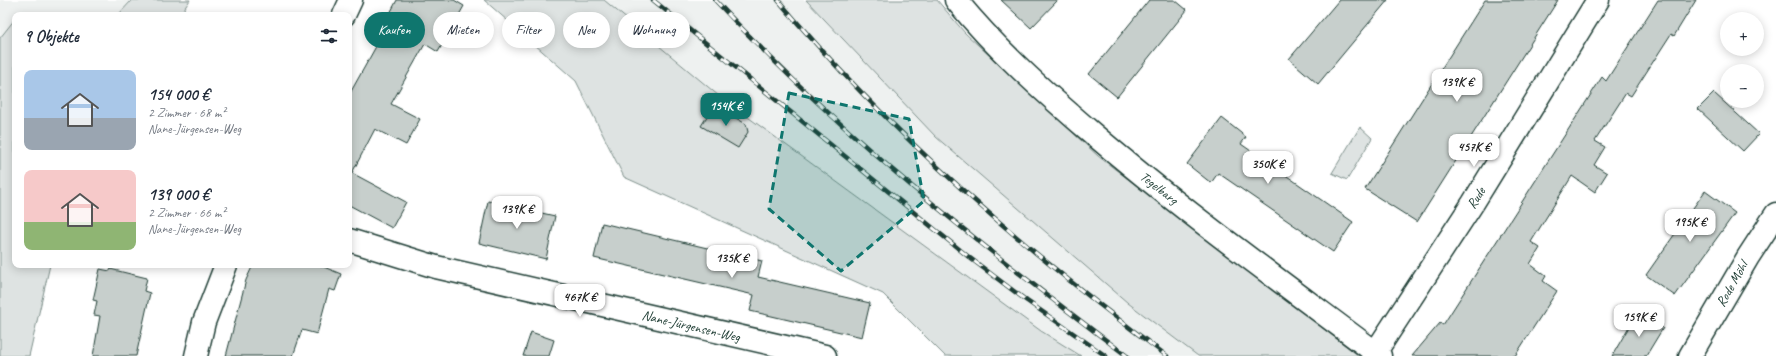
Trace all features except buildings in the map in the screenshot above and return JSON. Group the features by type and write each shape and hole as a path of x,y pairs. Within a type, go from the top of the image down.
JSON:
{"street":[{"path":"345,12 350,0"},
{"name":"Tegelbarg","path":"956,0 987,35 1049,96 1126,162 1378,354"},
{"name":"Rude","path":"1378,354 1598,0"},
{"name":"Rode Möhl","path":"1690,356 1748,257 1776,214"},
{"name":"Nane-Jürgensen-Weg","path":"352,241 436,267 824,356"},
{"path":"196,356 204,322 225,268"}],"highlighted area":[{"path":"789,93 909,119 924,201 841,271 769,209"}],"shaded area":[{"path":"0,0 132,0 121,12 12,12 12,23 0,38"},
{"path":"132,0 190,0 182,12 121,12"},
{"path":"484,0 604,0 618,12 618,48 662,48 719,96 1041,331 1081,356 945,356 883,294 624,177 576,81 539,48 555,48 555,12 502,12 502,16"},
{"path":"604,0 806,0 936,137 1128,303 1198,356 1080,356 1041,331 719,96 662,48 690,48 690,12 618,12"},
{"path":"806,0 937,0 965,33 1098,156 1359,356 1198,356 1128,303 936,137"},
{"path":"12,23 12,268 49,268 29,356 0,356 0,38"},
{"path":"1360,127 1372,138 1347,180 1332,173"}],"railway":[{"path":"653,0 970,258 1027,301 1106,356"},
{"path":"715,0 762,49 811,96 913,187 965,231 1127,356"},
{"path":"778,0 821,50 867,98 962,189 1063,275 1167,356"}]}
